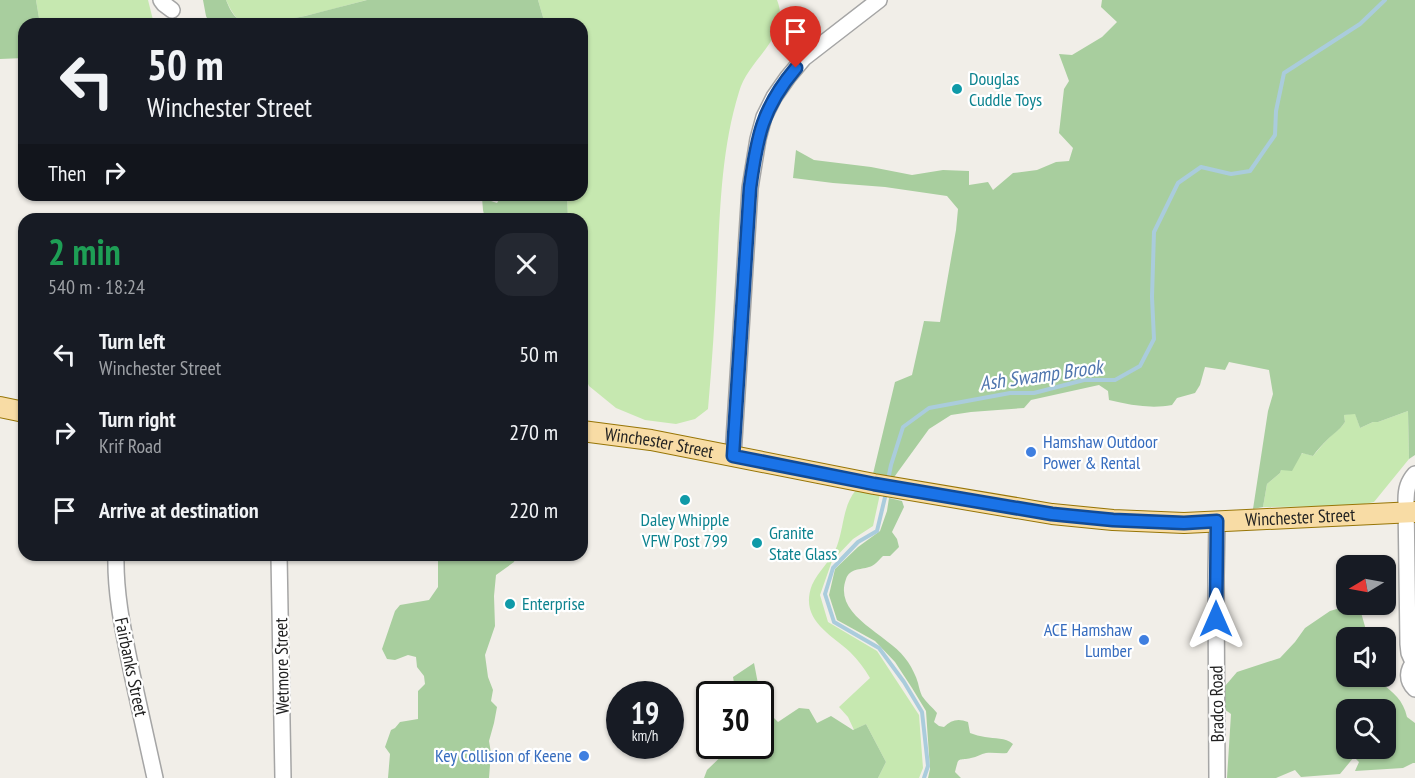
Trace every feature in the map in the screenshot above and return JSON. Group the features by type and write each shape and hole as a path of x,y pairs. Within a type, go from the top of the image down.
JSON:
{"main road":[{"path":"0,407 18,411"},
{"name":"Winchester Street","path":"588,432 733,456 898,489 1052,514 1113,520 1184,523 1410,512"}],"street":[{"path":"733,456 750,188 764,117 774,97 804,58 879,0"},
{"path":"1415,474 1409,480 1407,487 1410,512 1408,644 1409,653 1414,662 1408,674 1415,689"},
{"name":"Bradco Road","path":"1217,521 1217,778"},
{"name":"Fairbanks Street","path":"116,561 117,600 155,778"},
{"name":"Wetmore Street","path":"279,561 284,778"}],"green space":[{"path":"0,0 36,0 39,18 18,18 18,58 0,59"},
{"path":"36,0 148,0 152,18 88,18 39,18"},
{"path":"203,0 226,0 237,18 207,18"},
{"path":"226,0 367,0 294,18 237,18"},
{"path":"367,0 538,0 543,18 294,18"},
{"path":"538,0 777,0 780,13 779,25 744,80 728,136 721,204 708,409 695,419 676,424 645,420 616,408 588,384 588,213 568,213 567,201 588,201 588,18 543,18"},
{"path":"1102,0 1415,0 1415,455 1409,459 1408,411 1360,428 1355,414 1344,415 1343,425 1313,456 1302,453 1292,471 1281,470 1267,484 1263,507 1253,509 1268,411 1273,394 1269,370 1229,362 1225,370 1205,367 1195,393 1177,398 1172,405 1140,406 1109,400 1108,391 1099,385 1031,400 1024,408 951,415 929,429 892,480 872,478 895,382 912,375 924,321 940,322 958,209 947,196 793,178 796,150 814,160 912,175 943,170 969,171 969,185 988,182 993,190 1013,173 1037,170 1056,162 1069,161 1073,148 1059,133 1064,89 1069,81 1059,54 1072,55 1102,37 1117,22 1101,7"},
{"path":"482,201 497,203 498,201 567,201 568,213 484,213"},
{"path":"1408,411 1409,459 1374,502 1355,506 1263,507 1267,484 1280,473 1281,469 1303,453 1313,456 1343,425 1344,415 1355,413 1360,428"},
{"path":"856,490 880,494 873,526 853,539 832,561 820,595 828,622 877,651 919,715 923,768 919,778 878,778 886,762 866,724 854,730 848,717 839,707 870,678 853,655 819,624 810,607 809,597 812,585 835,551 846,509"},
{"path":"889,498 902,501 904,507 892,532 899,547 890,556 883,556 873,565 850,573 846,579 844,592 855,615 890,643 908,662 922,696 937,713 934,722 944,727 955,720 961,720 968,722 970,733 1003,739 1013,744 1007,753 986,753 959,760 955,772 961,778 928,778 930,769 926,711 895,662 875,641 837,620 829,595 835,569 858,547 880,531"},
{"path":"438,561 514,561 496,575 495,626 485,655 488,677 493,690 491,701 497,707 489,741 491,753 489,778 388,778 390,754 385,747 391,730 400,722 418,719 418,691 425,684 424,676 417,667 416,657 408,655 395,660 387,659 382,649 395,611 400,605 429,600 438,587"},
{"path":"1336,609 1336,615 1362,615 1365,627 1336,627 1336,687 1386,687 1390,690 1403,706 1407,717 1415,723 1415,763 1403,768 1355,771 1359,762 1356,759 1396,759 1396,699 1336,699 1336,759 1352,759 1340,774 1301,777 1295,770 1276,778 1227,778 1231,714 1224,709 1225,686 1237,672 1280,658 1305,628"},
{"path":"754,663 757,681 734,681 733,677"},
{"path":"799,708 809,709 817,723 831,716 853,730 866,724 886,762 878,778 704,778 707,770 718,759 774,759 774,718 778,722"}],"waterway":[{"name":"Ash Swamp Brook","path":"888,480 903,427 929,408 1010,393 1034,393 1084,380 1115,380 1140,366 1154,339 1152,297 1154,232 1178,183 1201,167 1231,174 1250,171 1275,135 1276,111 1284,73 1360,24 1385,0"},
{"name":"Ash Swamp Brook","path":"886,493 877,531 858,542 833,568 825,594 834,622 879,648 922,712 928,766 924,778"}],"place":[{"name":"Douglas Cuddle Toys","path":"957,89"},
{"name":"Hamshaw Outdoor Power & Rental","path":"1031,452"},
{"name":"Daley Whipple VFW Post 799","path":"685,500"},
{"name":"Granite State Glass","path":"757,543"},
{"name":"Enterprise","path":"510,604"},
{"name":"ACE Hamshaw Lumber","path":"1144,640"},
{"name":"Key Collision of Keene","path":"584,756"}],"route":[{"path":"796,68 774,97 764,117 754,163 750,188 733,456 874,484 1052,514 1113,520 1184,523 1217,521 1216,619"}]}
